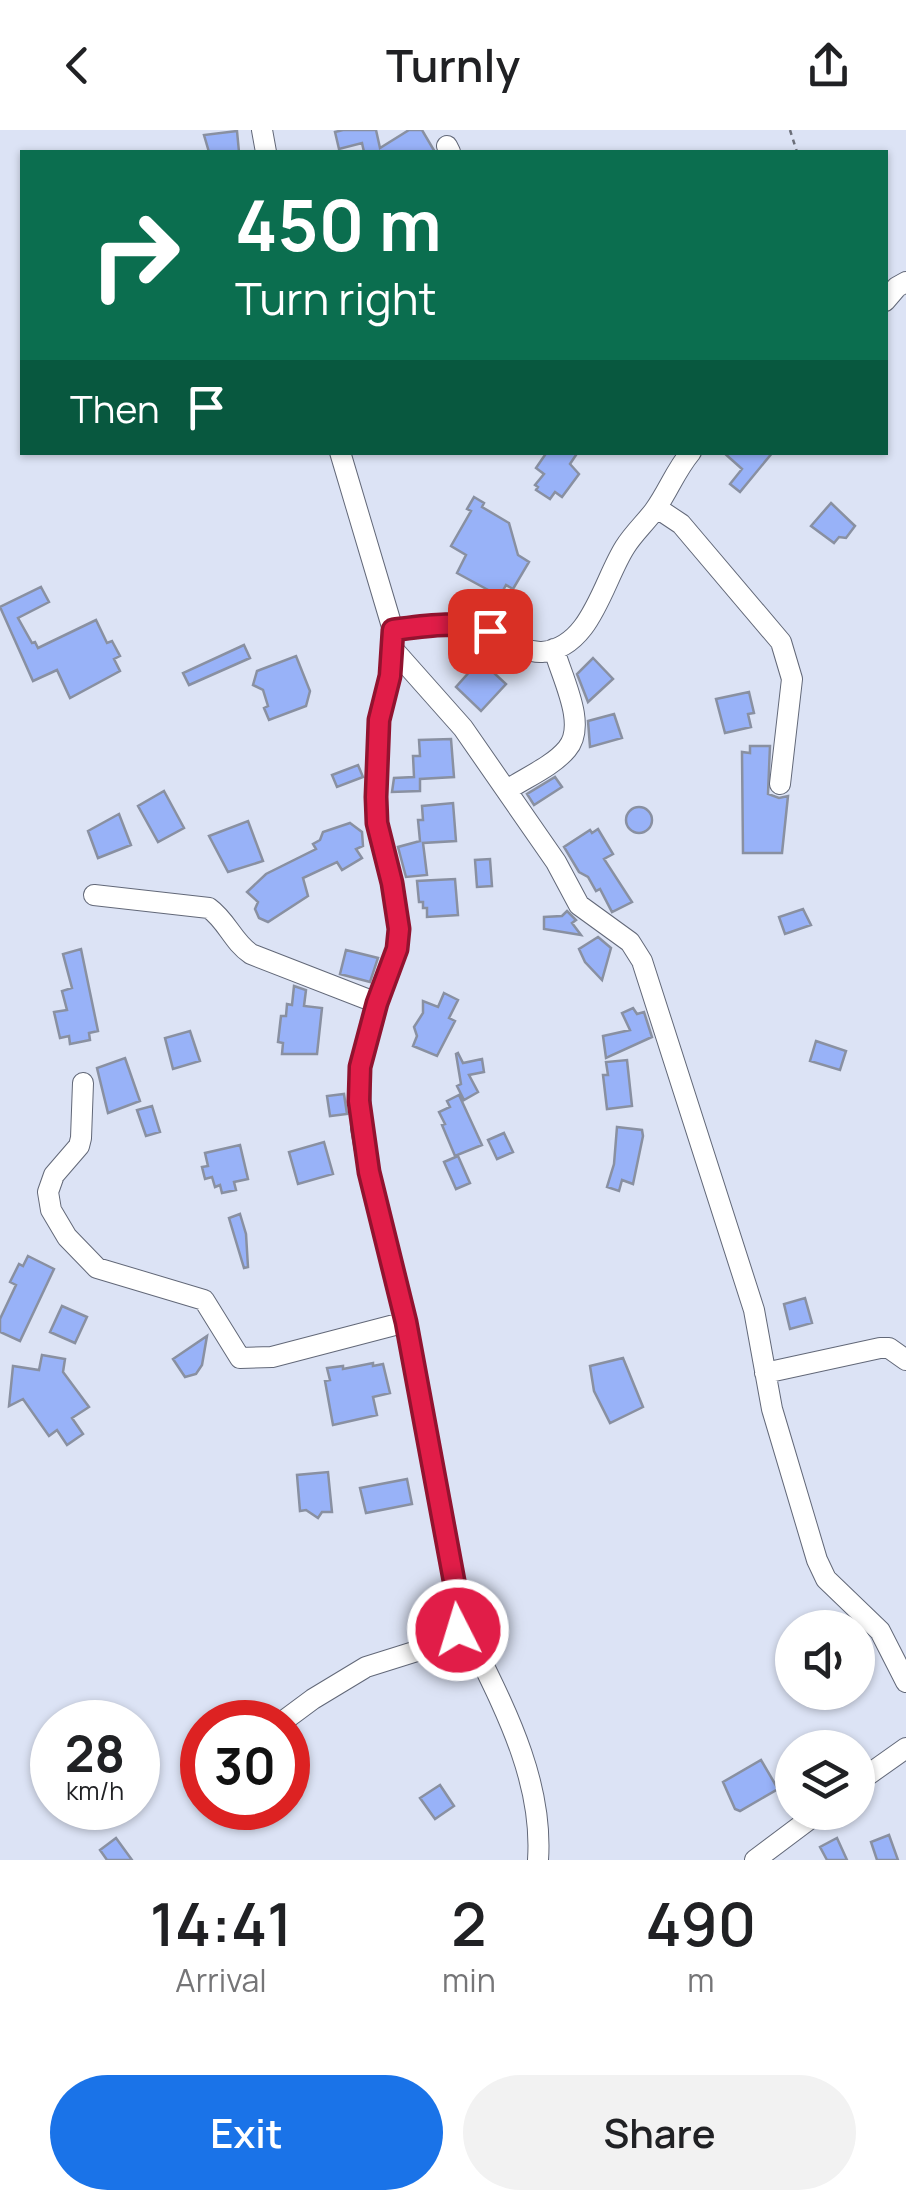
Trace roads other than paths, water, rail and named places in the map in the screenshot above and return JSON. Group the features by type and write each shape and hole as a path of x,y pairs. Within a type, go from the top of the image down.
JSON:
{"street":[{"path":"341,455 392,639 390,676 379,720 376,797 377,823 399,929 360,1067 361,1128 406,1322 460,1617 525,1762 538,1817 538,1860"},
{"path":"392,639 446,625 478,626 533,651 554,649 577,633 594,610 624,548 656,508 688,455"},
{"path":"656,508 681,524 781,642 789,661 792,690 780,784"},
{"path":"392,639 507,790 556,862 579,905 630,942 642,961 754,1310 782,1445 820,1570 880,1631 906,1682"},
{"path":"507,790 562,754 572,739 575,727 571,704 554,649"},
{"path":"94,895 209,908 251,954 377,1003"},
{"path":"83,1084 79,1146 54,1176 48,1192 50,1210 67,1237 98,1268 204,1300 240,1358 272,1357 406,1322"},
{"path":"765,1373 880,1348 889,1348 906,1360"},
{"path":"310,1701 366,1667 444,1645 458,1630 460,1617"},
{"path":"875,1770 906,1748"},
{"path":"755,1860 795,1830"}]}
